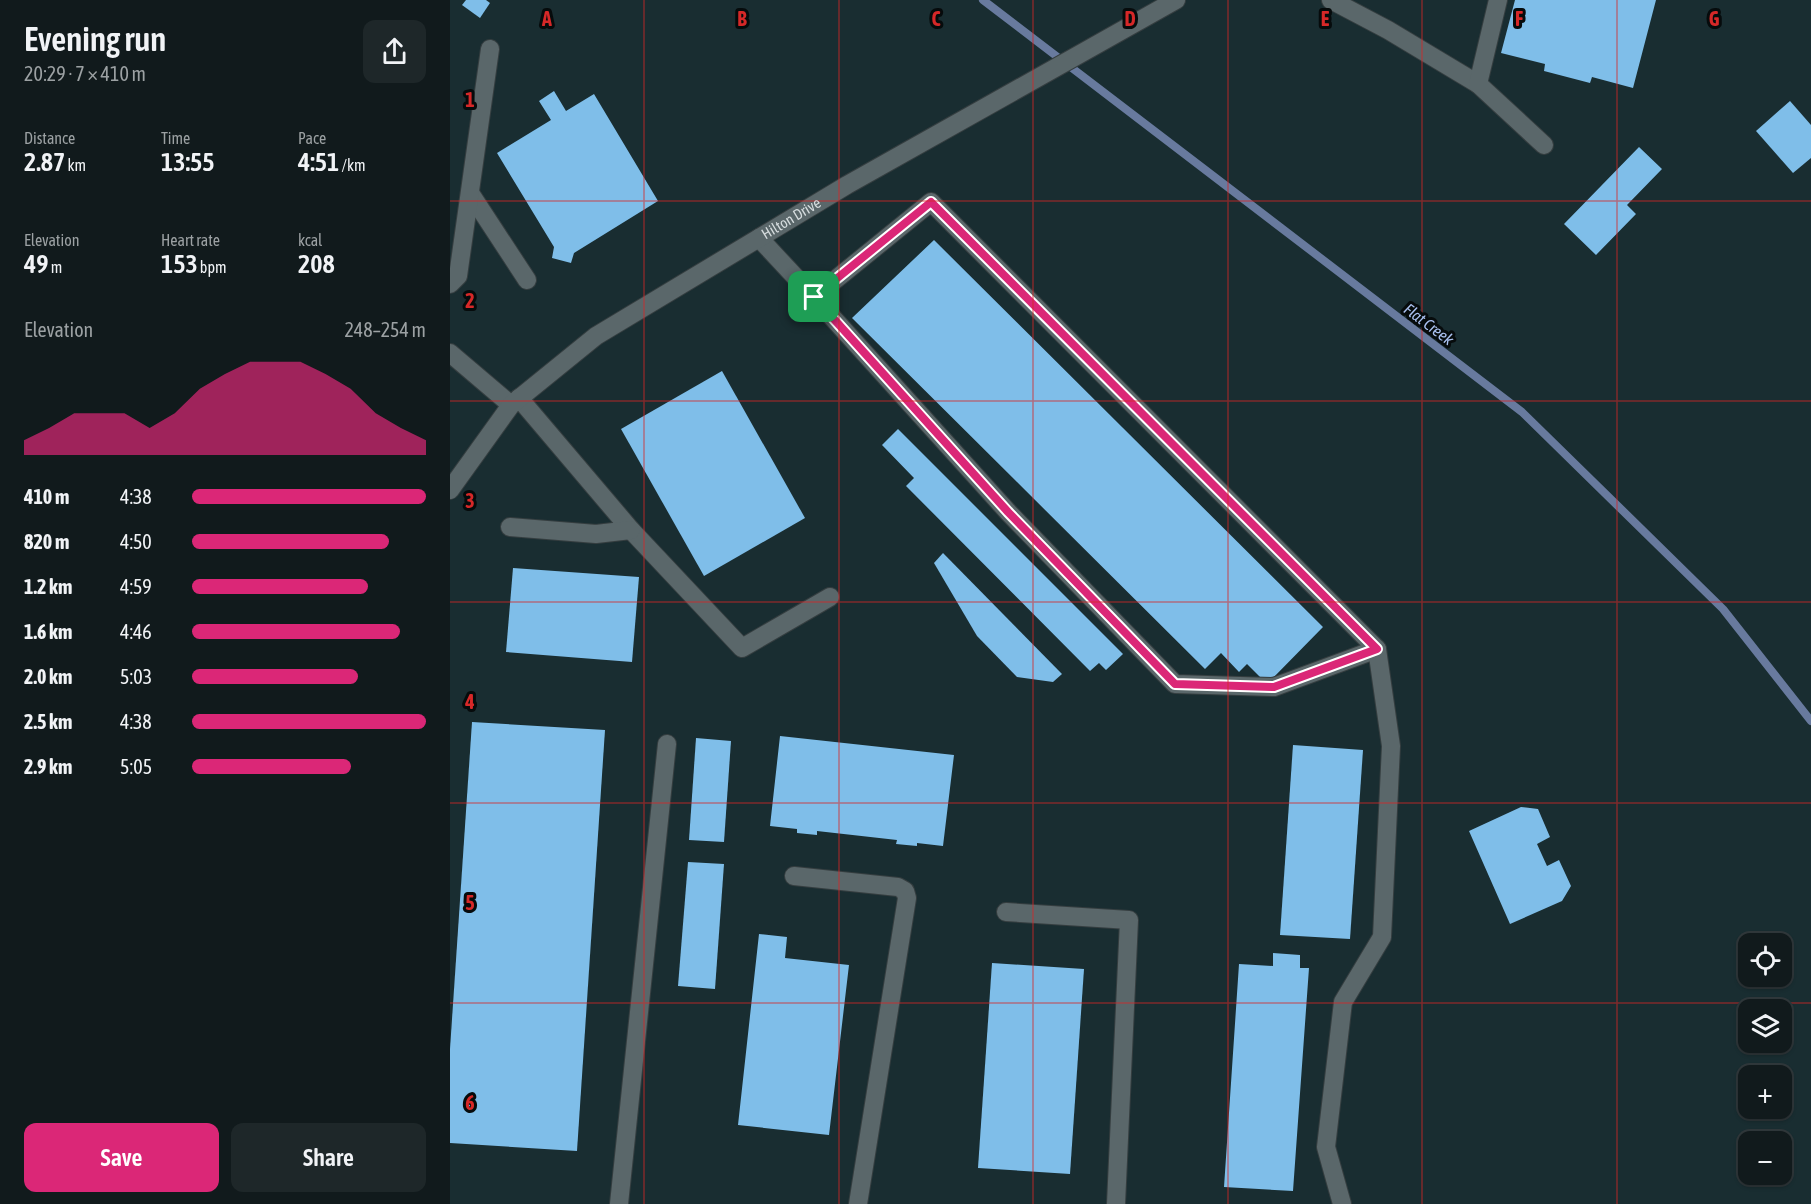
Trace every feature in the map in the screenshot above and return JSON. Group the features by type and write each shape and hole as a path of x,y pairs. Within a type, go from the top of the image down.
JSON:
{"street":[{"name":"Hilton Drive","path":"450,490 515,402 596,336 847,185 1176,0"},
{"path":"1330,0 1388,30 1479,84 1544,145"},
{"path":"1479,84 1498,0"},
{"path":"450,284 458,276 490,49"},
{"path":"470,193 527,280"},
{"path":"814,297 931,202 1377,649 1391,746 1382,937 1343,1002 1326,1147 1342,1204"},
{"path":"759,238 1008,512 1175,684 1274,687 1377,649"},
{"path":"450,353 515,402 742,648 830,597"},
{"path":"510,527 596,534 631,530"},
{"path":"619,1204 667,744"},
{"path":"794,876 898,887 905,891 907,898 858,1204"},
{"path":"1006,912 1129,920 1116,1204"}],"shaded area":[{"path":"450,0 1811,0 1811,1204 450,1204"}],"building":[{"path":"466,0 486,0 490,3 480,18 462,5"},
{"path":"1515,0 1656,0 1633,88 1592,77 1590,83 1544,71 1545,64 1501,53"},
{"path":"554,91 566,111 594,94 658,201 574,253 571,263 552,258 554,247 497,153 551,120 539,101"},
{"path":"1790,101 1811,125 1811,158 1793,173 1756,131"},
{"path":"1639,147 1662,169 1627,205 1636,214 1596,255 1564,224"},
{"path":"934,240 1323,627 1267,684 1247,664 1239,672 1221,653 1205,669 852,318"},
{"path":"722,371 805,518 704,576 621,429"},
{"path":"898,429 1123,654 1106,670 1099,663 1090,671 906,486 914,478 882,445"},
{"path":"943,553 1062,674 1053,682 1017,677 977,636 934,563"},
{"path":"513,568 639,577 632,662 506,652"},
{"path":"472,722 605,730 577,1151 450,1143 450,1049"},
{"path":"780,736 954,755 943,846 917,843 917,846 896,844 897,840 817,831 817,835 797,833 797,829 770,826"},
{"path":"696,738 731,741 724,842 689,840"},
{"path":"1293,745 1363,750 1350,939 1280,935"},
{"path":"1521,807 1538,809 1550,837 1537,844 1547,866 1559,860 1571,886 1562,901 1510,924 1469,831"},
{"path":"688,862 724,864 715,989 678,986"},
{"path":"759,934 787,937 785,958 849,965 829,1135 738,1125"},
{"path":"1273,953 1300,955 1300,968 1309,968 1293,1191 1224,1187 1239,964 1273,966"},
{"path":"992,963 1084,969 1070,1174 978,1168"}],"waterway":[{"name":"Flat Creek","path":"983,0 1522,412 1723,609 1811,721"}],"route":[{"path":"931,202 1377,649 1274,687 1175,684 1008,512 814,297 931,202"}]}
